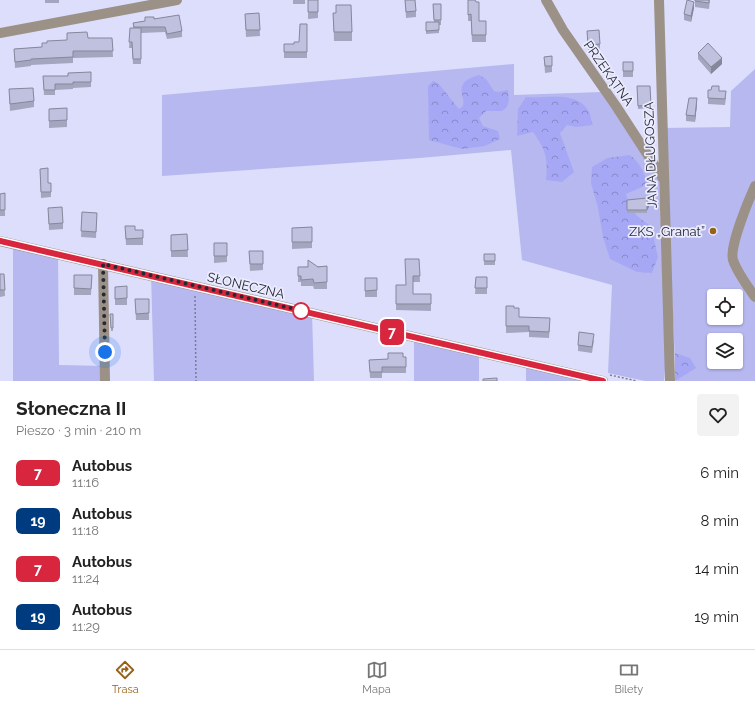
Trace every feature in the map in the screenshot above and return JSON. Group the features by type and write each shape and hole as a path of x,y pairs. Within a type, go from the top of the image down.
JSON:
{"street":[{"path":"0,33 177,0"},
{"name":"PRZEKĄTNA","path":"546,0 563,30 616,106 664,180"},
{"name":"JANA DŁUGOSZA","path":"657,2 670,381"},
{"path":"755,186 736,236 733,259 755,298"},
{"name":"SŁONECZNA","path":"0,241 603,381"},
{"path":"103,264 105,381"}],"path":[{"path":"195,286 196,381"}],"shaded area":[{"path":"514,64 514,95 602,92 659,181 666,354 664,381 645,381 608,373 612,285 522,260 511,150 420,158 162,176 162,95"},
{"name":"ZKS „Granat”","path":"755,69 755,381 676,381 664,128 730,127 731,91"},
{"path":"13,242 58,253 59,365 106,366 106,381 13,381"},
{"path":"151,274 312,313 314,381 154,381"},
{"path":"414,336 479,351 479,381 414,381"},
{"path":"526,362 597,381 526,381"}],"green space":[{"path":"479,75 486,79 494,91 498,92 508,90 509,100 507,107 502,111 486,111 479,118 483,126 498,131 500,139 485,146 462,149 429,140 428,86 433,81 438,83 459,109 463,106 461,90 463,84 468,79"},
{"path":"526,97 568,98 583,104 589,112 593,125 576,127 567,125 560,133 574,172 562,182 546,180 547,166 545,154 541,144 533,132 517,136 518,109"},
{"path":"630,155 636,160 647,182 642,187 626,194 635,213 651,226 658,257 652,273 637,272 610,259 603,237 598,208 591,183 592,167 607,158"},
{"path":"675,353 690,358 696,368 675,381"}],"building":[{"path":"308,0 318,0 318,12 308,12"},
{"path":"405,0 415,0 416,11 406,12"},
{"path":"468,0 475,0 476,2 479,2 479,21 486,21 486,35 472,35 471,14 468,15"},
{"path":"687,0 694,2 691,16 684,14"},
{"path":"709,0 709,3 695,1"},
{"path":"433,4 441,4 441,20 434,20"},
{"path":"336,5 351,5 352,32 334,32 333,13 336,13"},
{"path":"259,13 260,30 246,30 245,14"},
{"path":"179,15 182,31 167,34 165,27 134,27 133,23 145,21 145,17 154,17 154,19"},
{"path":"426,22 439,22 439,30 426,31"},
{"path":"300,24 307,24 307,52 284,52 284,44 294,44 294,42 299,42"},
{"path":"130,28 141,28 141,59 133,59 132,42 129,42"},
{"path":"599,30 600,44 588,45 587,31"},
{"path":"87,32 88,38 112,38 113,51 73,51 73,57 31,59 15,62 14,49 42,47 42,43 47,43 47,41 67,40 67,33"},
{"path":"708,43 722,58 711,67 698,53"},
{"path":"552,56 552,66 545,66 544,57"},
{"path":"623,62 633,62 633,71 623,71"},
{"path":"91,72 91,82 55,84 55,90 44,90 43,76 68,76 68,73"},
{"path":"637,86 650,86 651,105 638,106"},
{"path":"712,86 719,86 719,91 726,91 725,99 708,98 708,90 711,90"},
{"path":"33,88 34,101 10,104 9,89"},
{"path":"689,98 697,98 695,116 686,115"},
{"path":"67,108 67,120 49,121 49,109"},
{"path":"48,168 48,183 51,183 51,192 41,192 40,169"},
{"path":"5,193 5,210 0,210 0,194"},
{"path":"647,198 649,204 647,206 647,210 627,210 627,200"},
{"path":"62,207 63,223 49,224 48,208"},
{"path":"82,212 97,213 96,232 81,231"},
{"path":"125,226 135,226 135,230 143,230 143,238 126,239"},
{"path":"312,227 312,242 292,242 292,228"},
{"path":"187,234 188,250 171,251 171,235"},
{"path":"214,243 227,243 227,256 214,256"},
{"path":"249,251 263,251 263,264 250,264"},
{"path":"484,254 495,254 495,261 484,261"},
{"path":"405,259 419,259 420,276 413,276 413,294 431,294 431,304 396,304 396,285 406,285"},
{"path":"308,260 318,267 327,266 327,282 314,283 313,279 301,280 301,276 298,276 298,267 308,267"},
{"path":"0,274 4,274 5,290 0,290"},
{"path":"74,275 92,275 91,289 74,288"},
{"path":"476,277 487,277 487,288 475,288"},
{"path":"365,278 377,278 377,290 365,291"},
{"path":"127,286 127,298 115,299 115,287"},
{"path":"135,299 149,299 149,313 136,314"},
{"path":"506,306 514,306 514,308 519,308 519,317 550,318 549,332 529,331 529,326 506,326"},
{"path":"110,314 113,314 113,328 111,328"},
{"path":"579,332 594,334 592,347 578,345"},
{"path":"388,353 403,353 403,357 406,357 406,367 382,367 382,372 370,372 369,360 388,359"},
{"path":"497,378 497,381 483,381 483,379"}],"bus line":[{"name":"7","path":"0,241 603,381"}],"place":[{"name":"ZKS „Granat”","path":"713,231"}],"route":[{"path":"105,352 103,264 303,311 301,311"}]}
